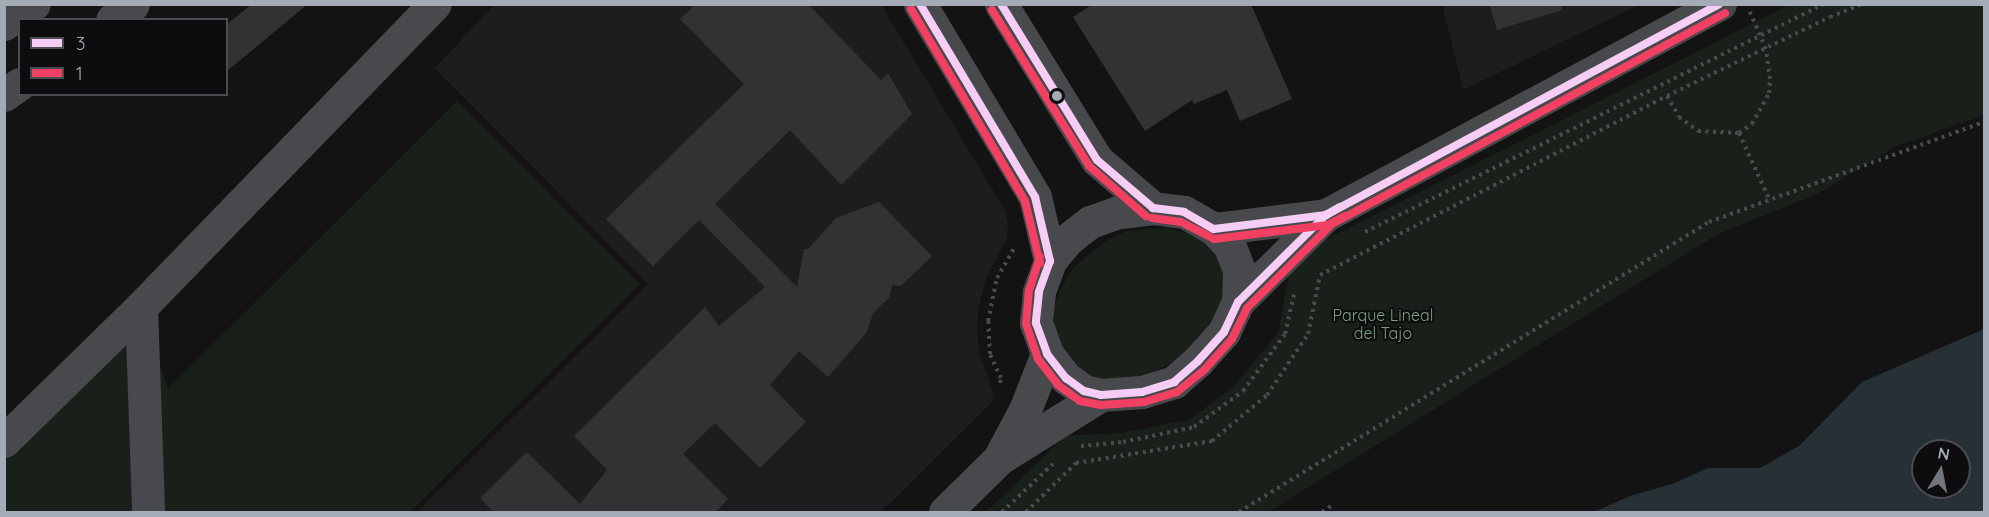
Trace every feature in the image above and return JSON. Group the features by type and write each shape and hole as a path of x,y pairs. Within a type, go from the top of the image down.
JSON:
{"street":[{"path":"4,24 34,4"},
{"path":"115,18 134,4"},
{"path":"4,441 141,307 435,4"},
{"path":"920,4 1035,197 1050,261"},
{"path":"1001,4 1097,160 1152,208"},
{"path":"1238,302 1239,270 1230,246 1214,229 1185,212 1152,208 1118,212 1090,222 1068,240 1050,261 1038,292 1036,323 1047,354 1065,378 1084,391 1101,395 1142,392 1174,382 1198,362 1224,332 1238,302 1326,215 1720,4"},
{"path":"4,95 18,85"},
{"path":"1214,229 1326,215"},
{"path":"141,307 148,513"},
{"path":"1000,458 1025,410 1047,354"},
{"path":"945,513 1000,458 1101,395"}],"path":[{"path":"1667,96 1679,117 1698,131 1738,133 1752,124 1769,93 1766,48 1747,4"},
{"path":"1355,238 1824,4"},
{"path":"1026,513 1076,463 1212,441 1267,395 1308,334 1320,275 1667,96 1863,4"},
{"path":"1239,513 1709,222 1984,122"},
{"path":"1738,133 1770,201"},
{"path":"1000,388 1001,378 990,354 988,321 997,278 1017,243"},
{"path":"1072,447 1123,442 1194,427 1243,390 1285,334 1296,288"},
{"path":"1000,458 1028,487"},
{"path":"1002,513 1054,463"},
{"path":"1322,513 1334,504"}],"shaded area":[{"path":"1442,4 1639,5 1463,90"},
{"path":"494,5 881,5 1005,210 1008,223 1007,237 986,279 978,310 977,332 980,354 993,392 993,401 881,512 417,512 648,284 435,68"},
{"path":"1984,329 1984,512 1594,512 1630,496 1675,483 1708,468 1760,468 1799,446 1862,382"}],"green space":[{"name":"Parque Lineal del Tajo","path":"1789,5 1984,5 1984,115 1897,146 1815,195 1718,234 1268,512 986,512 1065,436 1121,433 1190,419 1232,388 1278,333 1291,263 1305,250"},
{"path":"457,101 640,284 410,512 5,512 5,437 141,307 168,389"},
{"path":"1166,228 1206,238 1227,260 1221,316 1176,361 1137,380 1097,382 1075,371 1050,333 1053,312 1061,288 1074,267 1106,241 1128,231"}],"building":[{"path":"252,4 308,4 228,70 228,23"},
{"path":"696,4 808,4 881,80 888,73 912,114 841,185 790,130 715,204 797,287 804,249 808,249 836,218 879,202 932,256 901,286 892,285 889,298 873,313 867,332 828,377 799,351 770,385 806,422 760,468 715,423 683,454 728,499 715,513 495,513 480,498 527,452 580,504 607,470 574,436 705,307 719,326 765,287 699,220 653,266 606,219 744,84 680,19"},
{"path":"1093,4 1251,4 1292,99 1240,121 1227,90 1194,104 1192,100 1145,131 1073,17"},
{"path":"1489,4 1561,4 1562,10 1497,30"}],"transit line":[{"name":"3","path":"920,4 1035,197 1050,261"},
{"name":"3","path":"1001,4 1097,160 1153,208"},
{"name":"3","path":"1050,261 1039,292 1036,323 1047,354 1066,378 1084,391 1101,395 1142,392 1174,382 1198,361 1224,332 1238,302 1326,215 1719,4"},
{"name":"1","path":"911,9 1025,201 1040,263"},
{"name":"1","path":"992,10 1089,166 1146,216"},
{"name":"1","path":"1040,257 1029,290 1026,324 1038,359 1058,385 1080,401 1101,405 1144,402 1177,392 1205,369 1232,339 1247,308 1332,224 1725,13"},
{"name":"3","path":"1153,208 1184,212 1214,229 1326,215 1340,207"},
{"name":"1","path":"1152,218 1181,222 1214,239 1328,225 1345,216"}]}
